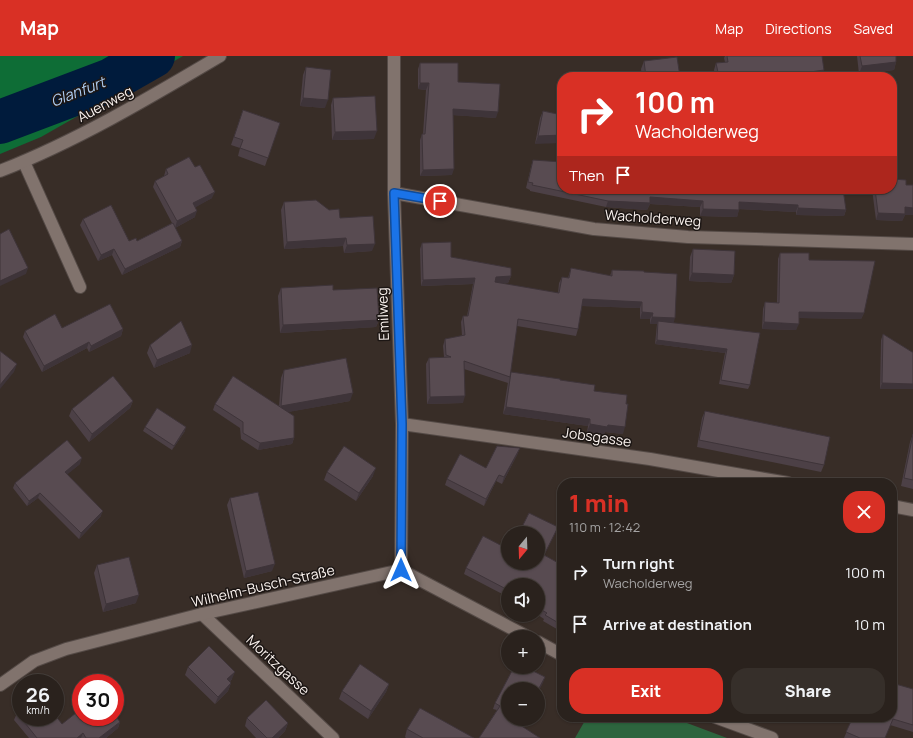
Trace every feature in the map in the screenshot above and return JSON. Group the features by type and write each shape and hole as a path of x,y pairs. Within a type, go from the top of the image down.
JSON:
{"street":[{"name":"Auenweg","path":"0,171 24,162 122,113 220,56"},
{"name":"Emilweg","path":"394,56 394,193 402,424 401,570"},
{"path":"24,162 80,287"},
{"name":"Wacholderweg","path":"394,193 594,228 688,237 913,244"},
{"name":"Jobsgasse","path":"402,424 650,459 759,478"},
{"path":"897,507 913,510"},
{"path":"401,570 515,630"},
{"name":"Wilhelm-Busch-Straße","path":"0,685 34,661 66,649 202,614 401,570"},
{"name":"Moritzgasse","path":"202,614 333,738"},
{"path":"545,646 557,652"},
{"path":"729,722 772,738"}],"green space":[{"path":"0,56 183,56 41,137 0,154"},
{"path":"584,722 684,722 727,738 575,738"}],"building":[{"path":"727,56 822,56 824,70 810,72 718,72 716,63 728,62"},
{"path":"860,56 896,56 896,62 862,66"},
{"path":"677,57 679,72 645,72 644,61"},
{"path":"420,63 458,63 458,82 500,84 498,112 453,109 454,169 423,170 422,134 425,134 429,83 420,83"},
{"path":"306,67 331,70 328,100 303,98"},
{"path":"375,96 377,131 335,132 333,98"},
{"path":"243,110 280,123 268,158 240,148 243,140 234,137"},
{"path":"543,111 557,114 557,135 538,136"},
{"path":"189,157 195,167 200,165 215,192 193,203 197,211 177,221 155,181 168,174 166,169"},
{"path":"533,160 557,162 557,190 532,185 533,183 528,182"},
{"path":"897,179 906,180 906,185 913,185 913,208 905,207 905,214 878,213 876,194 897,194"},
{"path":"575,194 844,194 846,210 798,208 798,205 739,202 739,210 703,209 703,201 650,197 650,203 608,201"},
{"path":"316,200 329,210 339,209 340,218 373,216 375,244 347,245 346,238 287,242 284,202"},
{"path":"111,205 129,241 136,238 137,241 173,223 182,241 125,269 114,249 101,255 83,219"},
{"path":"9,229 28,268 0,281 0,234"},
{"path":"451,242 451,257 511,268 511,276 496,277 495,282 559,293 562,277 569,278 571,268 612,276 612,270 677,274 675,318 652,317 653,313 642,312 642,302 583,299 578,329 518,319 510,377 464,361 465,396 430,397 429,358 451,357 446,355 445,339 465,335 463,316 468,316 475,278 423,280 422,243"},
{"path":"693,249 735,251 734,275 692,273"},
{"path":"780,253 809,253 809,260 875,261 864,313 799,312 799,324 764,322 765,302 779,303"},
{"path":"333,285 333,290 377,288 379,320 283,325 281,288"},
{"path":"110,304 123,329 91,346 89,342 44,366 25,331 55,314 62,328"},
{"path":"181,321 192,345 157,360 150,345"},
{"path":"658,321 760,333 750,385 721,380 727,349 657,340"},
{"path":"883,334 913,352 913,384 882,383"},
{"path":"0,351 17,364 0,385"},
{"path":"346,358 353,393 281,406 284,370"},
{"path":"511,372 595,385 594,391 627,395 626,404 628,404 625,427 608,425 607,427 590,424 590,419 506,407"},
{"path":"113,376 133,401 92,434 72,409"},
{"path":"233,376 294,416 294,438 260,443 243,433 243,422 215,404"},
{"path":"157,408 186,427 174,446 145,427"},
{"path":"705,411 830,437 824,465 699,440"},
{"path":"913,434 913,480 904,478"},
{"path":"67,440 82,458 65,472 103,511 81,533 40,493 29,501 15,483"},
{"path":"344,446 376,468 359,493 327,472"},
{"path":"497,446 520,448 504,477 499,475 486,499 447,479 460,454 486,468"},
{"path":"258,492 275,564 246,571 230,498"},
{"path":"529,513 557,527 545,553 545,526 522,526"},
{"path":"483,536 501,545 501,570 545,570 545,556 557,562 557,622 545,615 547,613 545,612 545,578 501,578 501,586 466,568"},
{"path":"129,557 139,595 106,604 97,565"},
{"path":"209,646 235,672 227,679 231,683 218,697 188,667"},
{"path":"360,664 389,684 371,711 342,691"},
{"path":"510,674 539,674 545,677 542,682 506,682"},
{"path":"897,684 913,689 913,725 897,720"},
{"path":"501,692 501,726 522,726 540,738 479,738 500,706 495,703"},
{"path":"266,700 288,723 272,738 267,738 247,718"},
{"path":"420,708 474,738 423,738 407,729"},
{"path":"72,716 72,726 115,726 99,738 86,738 83,733 77,738 37,738 27,726 64,726 64,722"},
{"path":"851,722 892,722 885,738 860,738 846,732"}],"waterway":[{"name":"Glanfurt","path":"0,122 111,80 153,56"}],"route":[{"path":"401,570 402,424 394,193 440,201"}]}
